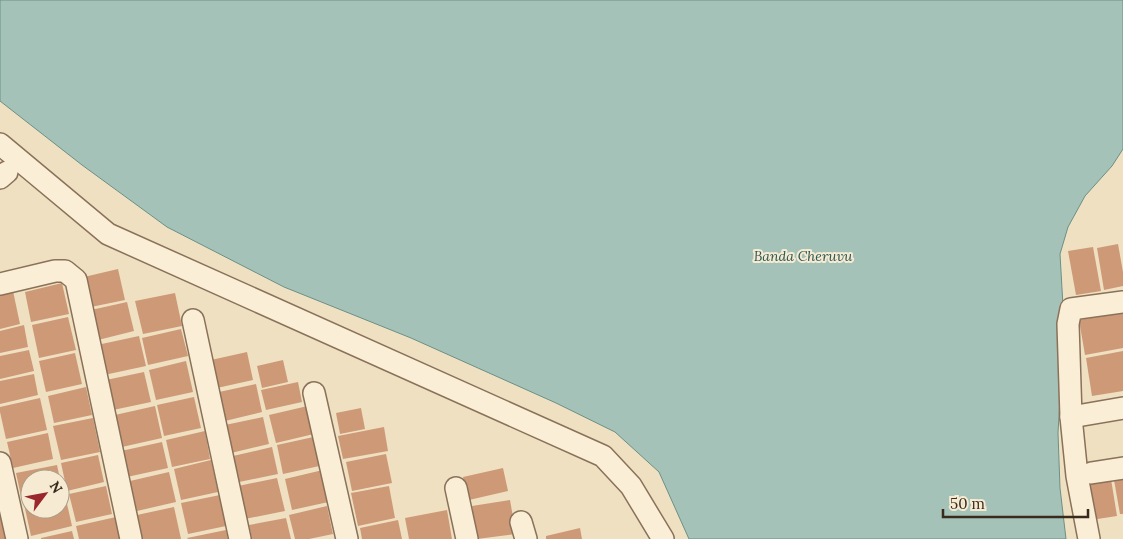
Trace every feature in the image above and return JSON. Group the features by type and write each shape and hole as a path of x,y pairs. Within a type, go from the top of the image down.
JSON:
{"street":[{"path":"0,144 108,234 603,456 631,486 662,539"},
{"path":"0,284 55,271 65,271 76,280 131,539"},
{"path":"1089,539 1077,476 1071,417 1068,324 1071,309 1123,302"},
{"path":"193,320 240,539"},
{"path":"314,393 347,539"},
{"path":"1071,417 1123,408"},
{"path":"0,463 17,539"},
{"path":"1091,473 1123,468"},
{"path":"456,488 467,539"}],"water":[{"name":"Banda Cheruvu","path":"0,0 1123,0 1123,149 1112,166 1085,196 1068,227 1060,254 1063,306 1058,433 1060,488 1066,539 689,539 659,472 615,432 556,403 411,338 284,287 167,227 82,165 0,101"}],"building":[{"path":"1118,244 1123,272 1123,286 1104,290 1097,248"},
{"path":"1093,247 1101,291 1076,295 1068,251"},
{"path":"118,269 125,300 91,307 84,277"},
{"path":"62,283 69,314 31,322 25,292"},
{"path":"13,291 20,324 0,329 0,294"},
{"path":"175,293 182,326 143,334 135,301"},
{"path":"127,302 134,331 98,340 91,310"},
{"path":"1123,312 1123,348 1085,355 1079,320"},
{"path":"68,317 76,350 39,358 32,325"},
{"path":"24,325 28,347 0,353 0,331"},
{"path":"181,329 188,356 148,365 142,338"},
{"path":"139,336 146,366 104,375 97,345"},
{"path":"29,350 34,371 0,379 0,356"},
{"path":"1123,351 1123,391 1092,396 1086,358"},
{"path":"247,352 253,380 217,388 211,360"},
{"path":"75,353 82,384 46,392 39,361"},
{"path":"283,360 288,382 262,388 257,366"},
{"path":"186,361 193,392 156,400 149,370"},
{"path":"144,372 151,402 113,410 106,380"},
{"path":"34,374 38,395 0,404 0,381"},
{"path":"298,382 302,402 266,410 261,390"},
{"path":"256,384 262,412 225,421 219,392"},
{"path":"86,387 92,415 54,423 48,396"},
{"path":"194,397 201,428 164,436 157,405"},
{"path":"40,398 47,430 6,439 0,407"},
{"path":"312,405 318,433 276,443 269,415"},
{"path":"155,406 162,438 122,447 115,415"},
{"path":"361,408 365,429 340,434 336,413"},
{"path":"263,417 269,444 231,453 225,425"},
{"path":"93,418 100,452 61,460 53,426"},
{"path":"384,427 388,451 343,459 338,436"},
{"path":"205,431 210,459 172,467 166,440"},
{"path":"48,433 53,459 13,468 7,442"},
{"path":"318,436 324,465 283,474 277,445"},
{"path":"162,442 168,468 127,477 121,451"},
{"path":"272,447 278,474 239,482 233,456"},
{"path":"386,454 392,483 352,491 346,462"},
{"path":"98,455 104,482 70,490 70,469 62,469 61,463"},
{"path":"211,460 218,492 181,500 174,469"},
{"path":"57,465 58,469 36,469"},
{"path":"503,468 508,491 469,500 463,477"},
{"path":"327,469 333,501 292,510 285,479"},
{"path":"20,472 20,492 16,473"},
{"path":"169,472 176,502 137,511 130,481"},
{"path":"277,478 285,511 245,519 238,486"},
{"path":"1123,478 1123,514 1120,514 1114,480"},
{"path":"1111,479 1117,516 1091,520 1085,483"},
{"path":"106,486 112,514 76,522 70,494"},
{"path":"389,486 395,518 358,526 351,493"},
{"path":"220,495 226,526 188,534 181,503"},
{"path":"510,500 516,534 477,539 472,506"},
{"path":"327,506 333,534 309,539 295,539 289,515"},
{"path":"174,507 181,539 142,539 137,515"},
{"path":"447,510 452,539 409,539 405,518"},
{"path":"3,511 7,539 0,539 0,512"},
{"path":"70,517 72,526 31,536 27,519 70,519"},
{"path":"116,517 121,539 79,539 76,526"},
{"path":"286,518 291,539 252,539 249,525"},
{"path":"398,520 402,539 362,539 360,528"},
{"path":"580,528 582,539 546,539 546,536"},
{"path":"226,530 228,539 187,538"},
{"path":"72,531 74,539 41,539 41,538"}]}
